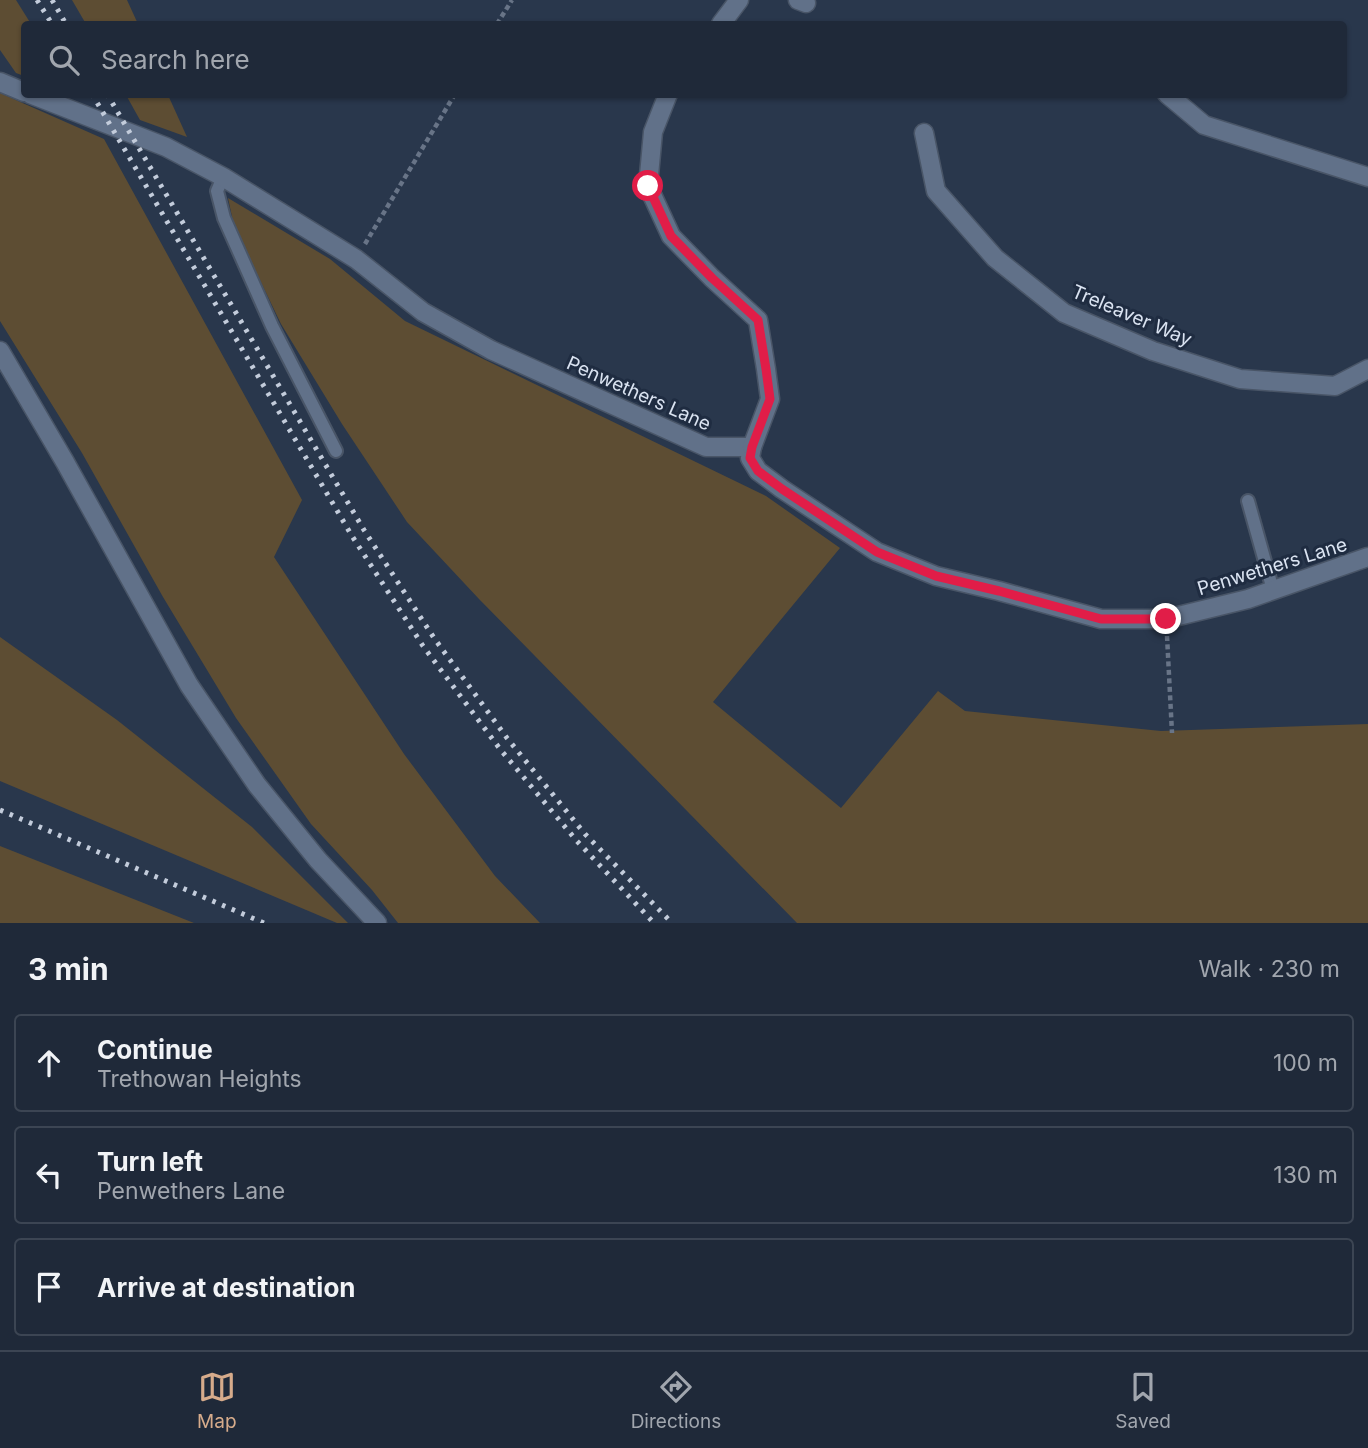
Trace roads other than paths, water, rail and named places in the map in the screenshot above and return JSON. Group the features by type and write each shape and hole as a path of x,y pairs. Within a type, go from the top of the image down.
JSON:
{"street":[{"path":"723,21 739,0"},
{"path":"0,82 21,91"},
{"name":"Penwethers Lane","path":"40,98 166,147 223,177 356,259 423,312 491,350 706,447 752,447 750,458 758,471 782,489 877,552 936,576 1101,619 1166,619 1248,599 1368,557"},
{"path":"666,98 653,132 648,186 671,236 758,320 770,399 752,447"},
{"path":"1172,98 1204,125 1368,177"},
{"name":"Treleaver Way","path":"923,133 936,191 995,258 1064,313 1153,351 1240,379 1335,386 1368,369"},
{"path":"0,351 65,461 189,685 257,785 318,860 377,923"}],"lane":[{"path":"223,177 217,191 224,218 272,326 337,451"},
{"path":"1248,501 1273,590"}],"railway":[{"path":"37,0 50,21"},
{"path":"52,0 64,21"},
{"path":"94,98 352,536 423,646 500,749 576,840 654,923"},
{"path":"109,98 364,530 434,638 507,738 585,834 672,923"},
{"path":"0,810 264,923"}]}
